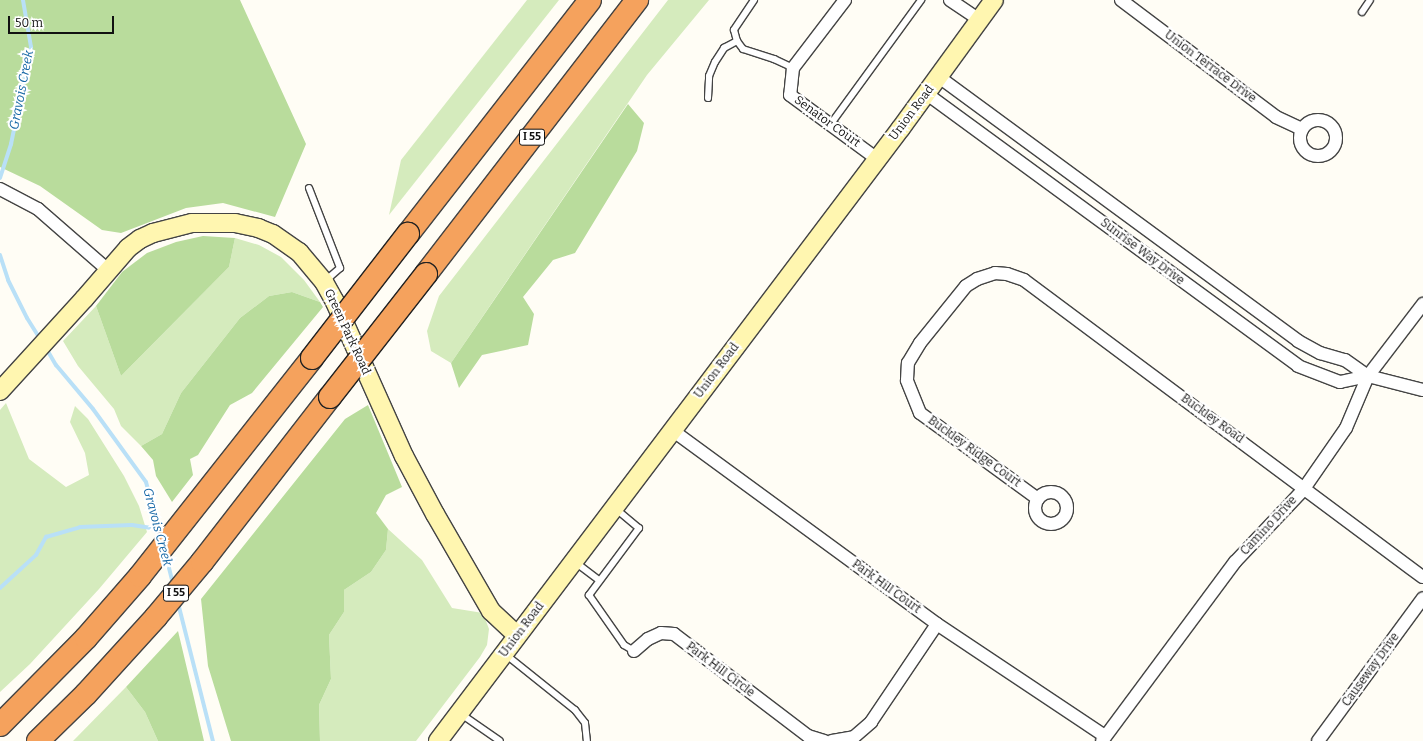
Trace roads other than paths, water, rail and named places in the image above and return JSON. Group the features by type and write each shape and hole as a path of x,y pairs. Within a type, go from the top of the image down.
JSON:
{"highway":[{"path":"0,725 31,696 140,576 218,479 590,0"},
{"name":"I 55","path":"38,741 120,658 156,617 230,526 637,0"}],"main road":[{"name":"Union Road","path":"438,741 927,94 994,0"},
{"name":"Green Park Road","path":"0,391 128,248 153,233 192,223 216,222 258,228 278,237 300,252 324,282 335,302 404,456 435,514 491,611 517,635"}],"street":[{"path":"793,68 845,0"},
{"path":"950,0 980,20"},
{"name":"Union Terrace Drive","path":"1121,0 1276,117 1302,129"},
{"name":"Senator Court","path":"793,68 790,95 877,159"},
{"name":"Sunrise Way Drive","path":"939,76 1298,341 1320,353 1345,360 1368,376 1423,390"},
{"name":"Sunrise Way Drive","path":"927,94 1298,366 1340,382 1368,376"},
{"path":"4,191 38,209 108,270"},
{"name":"Buckley Road","path":"995,273 1007,274 1024,280 1285,473 1303,490 1423,578"},
{"name":"Buckley Ridge Court","path":"995,273 977,279 966,286 920,343 908,363 907,380 920,413 1038,499"},
{"name":"Camino Drive","path":"1103,738 1235,562 1303,490 1346,428 1368,376 1423,304"},
{"name":"Park Hill Court","path":"672,430 937,624 1103,738"},
{"name":"Causeway Drive","path":"1318,741 1423,598"},
{"path":"832,741 854,737 871,722 937,624"},
{"name":"Park Hill Circle","path":"634,651 648,639 661,633 674,634 803,737 808,736 824,741"}],"lane":[{"path":"754,0 742,15 734,30 737,41 743,49 774,59 793,68"},
{"path":"830,125 922,0"},
{"path":"1362,12 1370,0"},
{"path":"708,98 709,76 714,62 724,48 737,41"},
{"path":"309,188 340,268 324,282"},
{"path":"614,508 639,528 589,595 624,646 634,651"},
{"path":"574,562 599,580"},
{"path":"504,654 575,710 585,723 587,741"},
{"path":"460,713 500,741"}],"waterway":[{"name":"Gravois Creek","path":"0,178 11,144 31,47 23,0"},
{"name":"Gravois Creek","path":"0,255 8,280 27,318 40,339"},
{"name":"Gravois Creek","path":"46,348 56,365 93,409 146,482 161,538"},
{"path":"0,588 36,555 46,537 80,527 132,525 158,529"},
{"name":"Gravois Creek","path":"166,556 173,584"},
{"name":"Gravois Creek","path":"178,603 213,741"}]}
